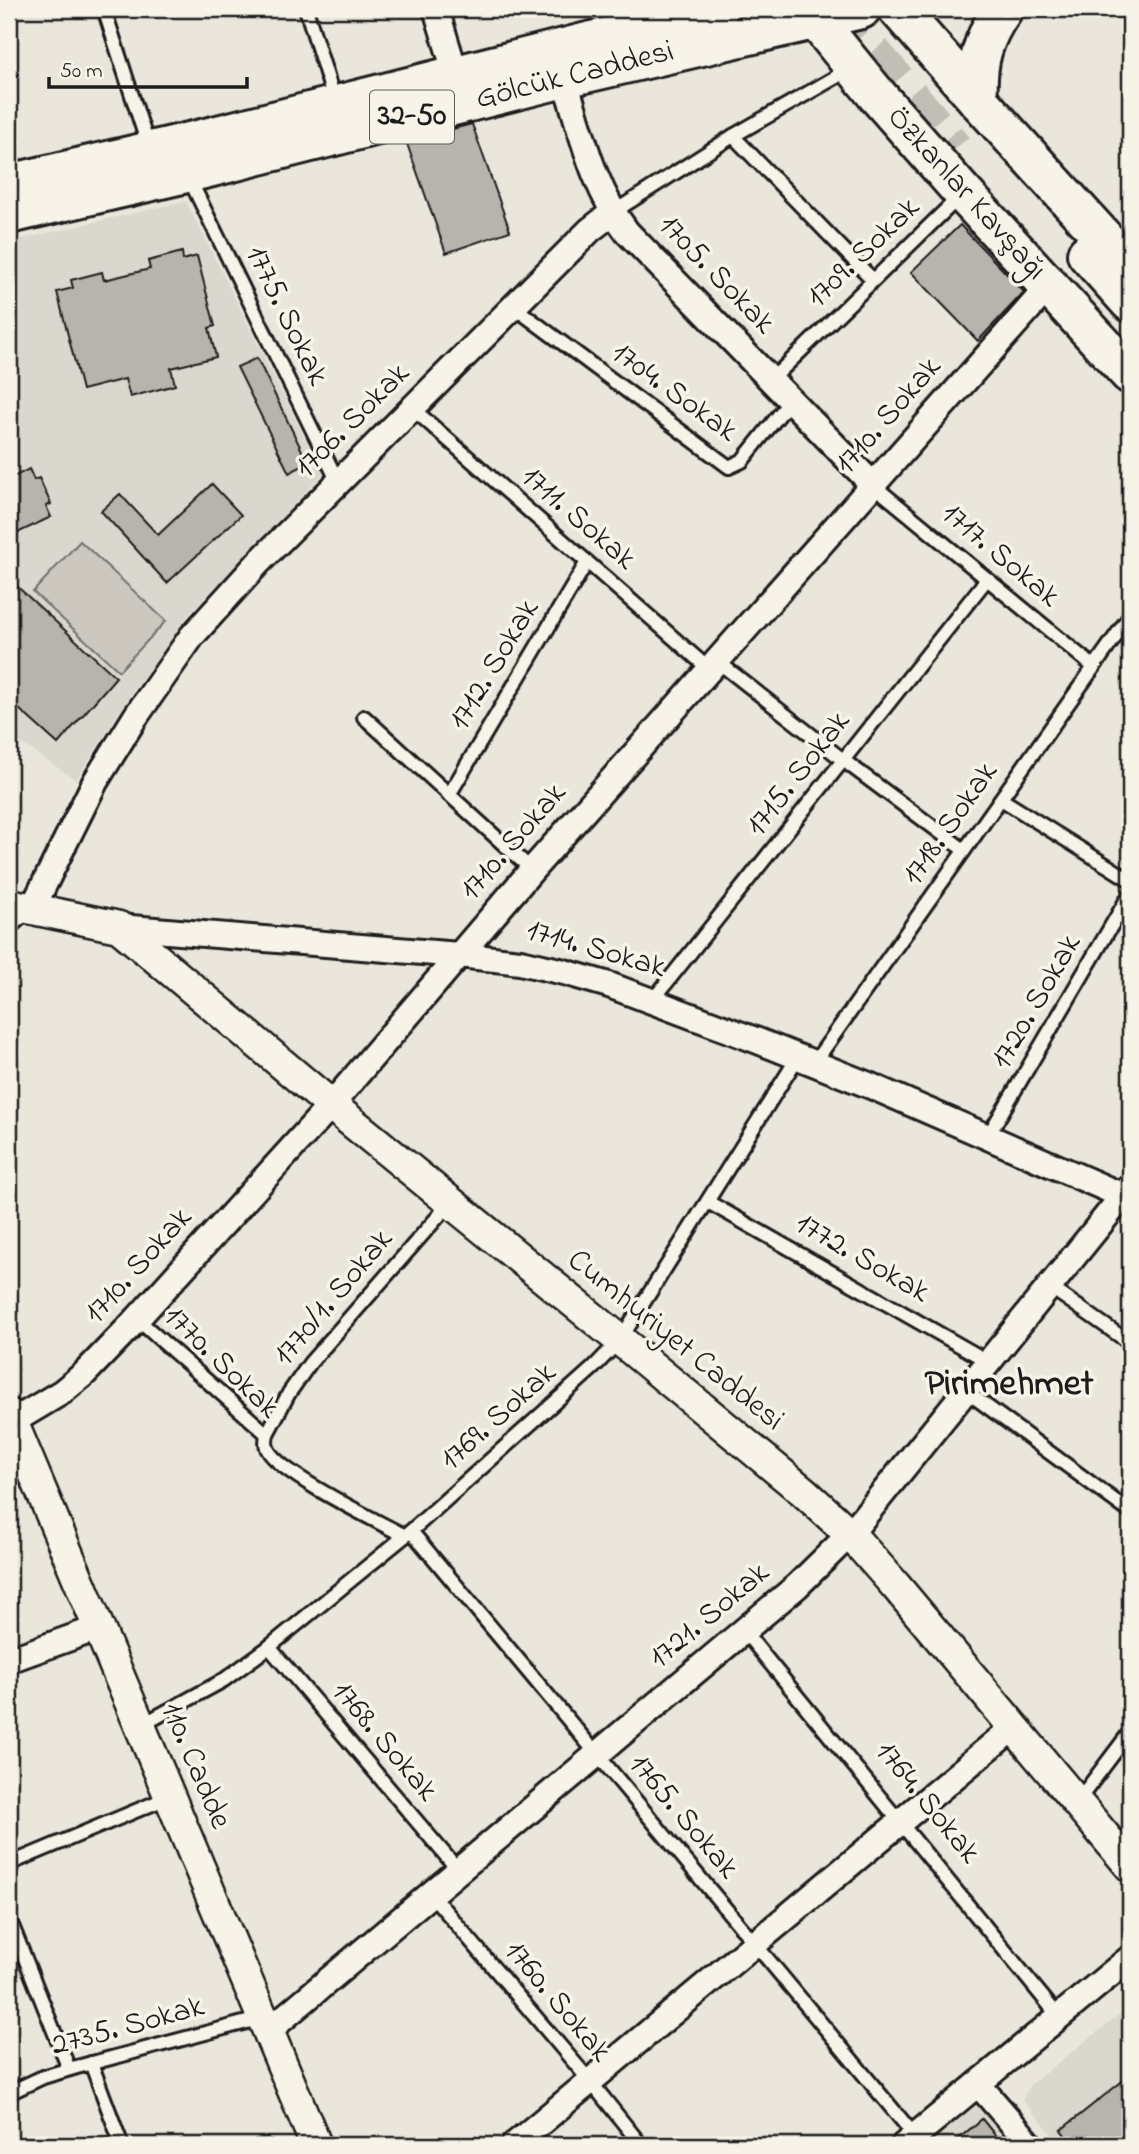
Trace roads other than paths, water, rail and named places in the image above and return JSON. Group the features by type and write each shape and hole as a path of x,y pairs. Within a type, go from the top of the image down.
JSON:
{"main road":[{"name":"Gölcük Caddesi","path":"9,184 337,106 719,9"},
{"name":"32-50","path":"811,14 861,9"},
{"path":"898,9 969,127 1130,339"},
{"path":"969,127 982,49 991,26 1003,9"},
{"name":"Gölcük Caddesi","path":"9,214 187,173 811,14"},
{"name":"Özkanlar Kavşağı","path":"811,14 963,193 1130,374"},
{"path":"969,127 1130,267"},
{"path":"969,127 1130,302"}],"street":[{"path":"436,9 456,75"},
{"name":"1705. Sokak","path":"564,78 612,213 873,485"},
{"name":"1706. Sokak","path":"20,906 136,716 192,636 258,563 338,482 590,230 612,213"},
{"name":"1710. Sokak","path":"10,1418 62,1392 84,1374 137,1319 331,1105 533,870 1049,286"},
{"name":"1714. Sokak","path":"20,906 119,927 459,955 520,962 564,972 652,1001 806,1060 1128,1194"},
{"name":"Cumhuriyet Caddesi","path":"119,927 331,1105 804,1492 850,1534 1130,1866"},
{"name":"1721. Sokak","path":"265,2024 459,1871 797,1586 850,1534 1128,1194"},
{"name":"110. Cadde","path":"10,1418 316,2145"},
{"path":"9,1660 98,1628"},
{"path":"514,2145 1014,1727"},
{"path":"910,2141 1130,1958"},
{"path":"978,2084 1031,2145"}],"lane":[{"path":"104,9 150,152"},
{"path":"306,9 337,106"},
{"name":"1706. Sokak","path":"612,213 733,136 854,67"},
{"path":"733,136 873,280"},
{"name":"1775. Sokak","path":"187,173 338,482"},
{"name":"1709. Sokak","path":"771,380 963,193"},
{"name":"1704. Sokak","path":"514,307 729,467 742,461 791,400"},
{"name":"1711. Sokak","path":"412,408 587,562 713,665 964,850"},
{"name":"1717. Sokak","path":"873,485 1094,667"},
{"name":"1712. Sokak","path":"449,795 587,562"},
{"name":"1715. Sokak","path":"652,1001 987,579"},
{"name":"1718. Sokak","path":"806,1060 964,850 1130,615"},
{"path":"364,717 533,870"},
{"path":"1001,799 1130,880"},
{"name":"1720. Sokak","path":"988,1136 1130,894"},
{"name":"1706. Sokak","path":"9,928 20,906"},
{"name":"1769. Sokak","path":"140,1726 225,1680 269,1647 408,1533 620,1340 708,1202 806,1060"},
{"name":"1770/1. Sokak","path":"267,1434 289,1393 310,1363 450,1202"},
{"name":"1772. Sokak","path":"708,1202 989,1362"},
{"path":"1050,1287 1130,1343"},
{"name":"1770. Sokak","path":"137,1319 267,1434 268,1450 284,1467 408,1533"},
{"path":"966,1391 1130,1512"},
{"name":"1765. Sokak","path":"408,1533 755,1944 910,2141"},
{"name":"1764. Sokak","path":"744,1631 1059,2017"},
{"name":"1768. Sokak","path":"269,1647 459,1871"},
{"path":"1077,1802 1130,1732"},
{"path":"9,1864 169,1797"},
{"name":"1760. Sokak","path":"431,1894 641,2145"},
{"path":"9,1918 69,2069"},
{"name":"2735. Sokak","path":"9,2094 43,2077 69,2069 265,2024"},
{"path":"91,2063 121,2144"}],"tunnel":[{"path":"835,9 955,149"}],"district":[{"name":"Pirimehmet","path":"1009,1385"}]}
